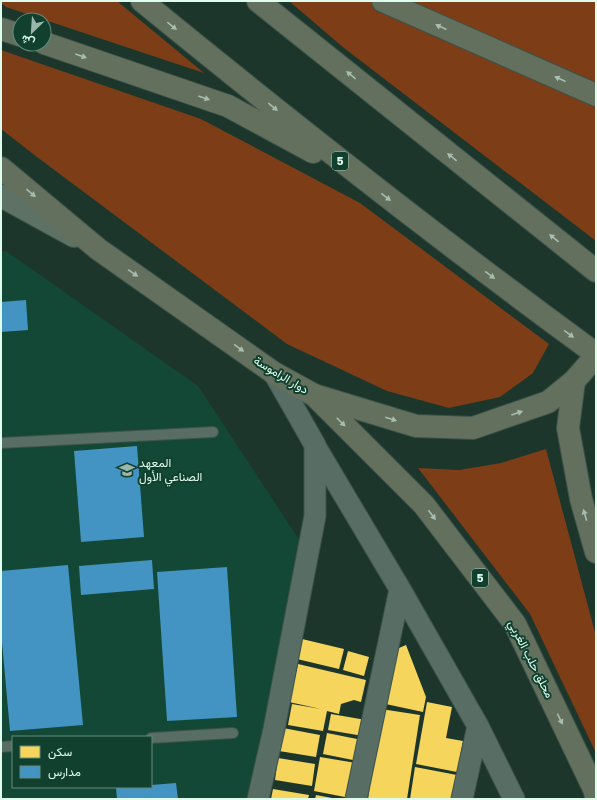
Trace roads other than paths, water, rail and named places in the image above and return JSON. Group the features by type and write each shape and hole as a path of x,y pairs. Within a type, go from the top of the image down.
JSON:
{"highway":[{"name":"5","path":"142,1 362,179 596,355"},
{"path":"258,1 590,267"},
{"path":"383,1 596,95"},
{"path":"1,29 12,32"},
{"path":"52,46 228,106 362,179"},
{"name":"دوار الراموسة","path":"1,168 98,249 274,373 314,395 416,426 473,428 548,402 574,381 596,355"},
{"path":"574,381 568,428 581,499 596,552"},
{"name":"محلق حلب الغربي","path":"314,395 424,505 515,624 596,796"}],"street":[{"path":"1,196 98,249"},
{"path":"274,373 478,726 514,799"},
{"path":"258,799 274,729 315,516 315,445"},
{"path":"356,799 400,589"},
{"path":"462,799 478,726"}],"lane":[{"path":"1,443 213,432"},
{"path":"152,738 233,733"},
{"path":"1,747 12,746"}],"place":[{"name":"المعهد الصناعي الأول","path":"127,470"}]}
